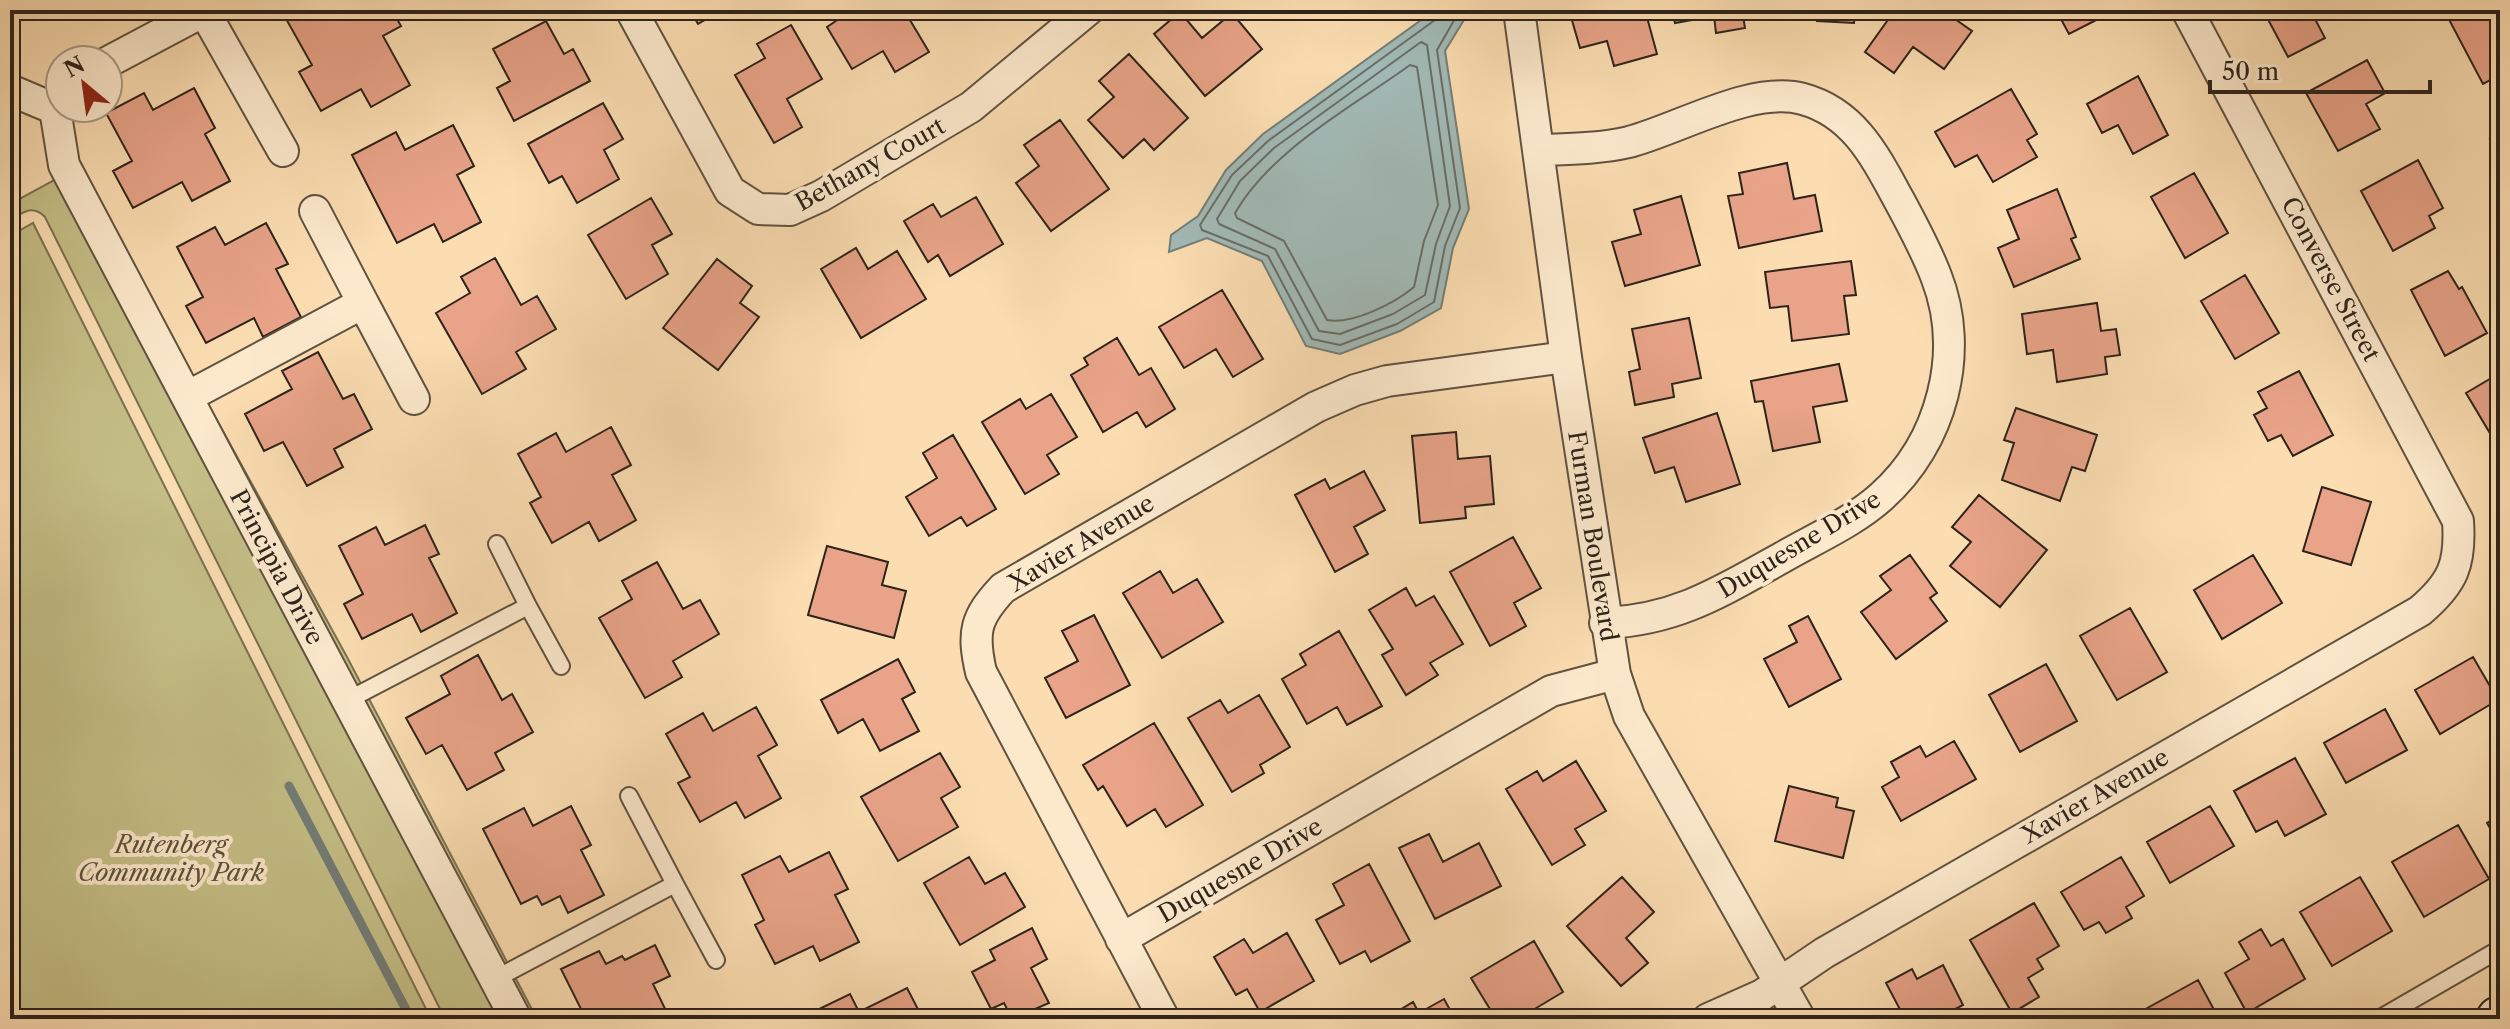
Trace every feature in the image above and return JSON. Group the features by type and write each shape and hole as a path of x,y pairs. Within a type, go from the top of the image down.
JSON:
{"street":[{"name":"Bethany Court","path":"631,10 730,191 758,209 790,210 899,153 971,107 1088,10"},
{"name":"Furman Boulevard","path":"1519,10 1566,357 1615,674 1629,716 1800,1019"},
{"name":"Converse Street","path":"2187,10 2444,491 2458,521 2461,552"},
{"path":"124,54 205,11 283,151"},
{"path":"10,90 44,101"},
{"name":"Duquesne Drive","path":"1539,150 1629,142 1766,98 1799,97 1831,108 1857,131 1876,157 1937,277 1946,310 1947,377 1939,409 1919,451 1881,497 1852,518 1706,600 1641,622 1605,623"},
{"name":"Principia Drive","path":"60,124 64,165 516,1019"},
{"path":"315,211 414,399"},
{"path":"187,397 363,303"},
{"name":"Xavier Avenue","path":"1164,1019 981,672 974,641 982,611 1003,588 1316,407 1387,381 1566,357"},
{"name":"Xavier Avenue","path":"1708,1019 1779,983 2007,847 2420,611 2444,590 2461,552"},
{"name":"Duquesne Drive","path":"1121,939 1551,691 1615,674"}],"lane":[{"path":"497,544 561,666"},
{"path":"348,700 528,606"},
{"path":"629,796 716,960"},
{"path":"495,979 675,884"},
{"path":"2379,1019 2500,949"}],"green space":[{"path":"78,167 347,657 537,1019 445,1019 45,217 32,210 10,220 10,204"},
{"name":"Rutenberg Community Park","path":"33,223 431,1019 10,1019 10,236"}],"water":[{"path":"1435,10 1470,10 1445,51 1469,209 1453,248 1441,308 1400,331 1340,354 1306,346 1262,261 1207,238 1169,252 1171,235 1198,216 1226,170 1263,134"}],"building":[{"path":"299,10 329,10 332,16 344,10 392,10 401,26 383,36 410,85 371,107 361,89 321,111 299,72 312,65 285,17"},
{"path":"690,10 722,10 698,24"},
{"path":"852,10 904,10 929,52 895,72 883,51 852,69 827,27"},
{"path":"1569,10 1645,10 1657,54 1614,66 1607,41 1580,48"},
{"path":"1672,10 1742,10 1745,28 1716,33 1714,16 1675,23"},
{"path":"1818,10 1856,10 1854,23 1817,21"},
{"path":"1895,10 1942,10 1972,31 1944,69 1913,47 1894,73 1865,52"},
{"path":"2056,10 2103,10 2106,15 2069,34"},
{"path":"2263,10 2332,11 2315,19 2325,38 2288,57"},
{"path":"2444,10 2493,10 2500,23 2500,75 2483,84"},
{"path":"1180,12 1202,38 1232,13 1262,49 1205,96 1154,34"},
{"path":"546,21 564,54 573,49 590,81 514,121 497,88 510,81 493,49"},
{"path":"791,25 822,79 787,99 802,127 774,143 735,75 765,58 757,44"},
{"path":"1129,54 1188,118 1154,150 1144,139 1123,158 1088,120 1114,97 1099,81"},
{"path":"2367,60 2385,93 2366,104 2380,129 2338,151 2306,93"},
{"path":"2138,76 2168,135 2133,154 2118,125 2102,133 2087,104"},
{"path":"194,88 215,128 205,134 230,181 192,201 182,182 133,208 113,171 132,161 112,124 124,124 124,104 144,93 153,110"},
{"path":"2011,89 2037,134 2027,140 2037,157 1993,182 1977,155 1955,167 1935,132"},
{"path":"603,103 623,139 604,150 619,179 577,203 562,176 549,183 528,144"},
{"path":"1060,120 1109,189 1051,231 1016,183 1039,166 1024,145"},
{"path":"453,125 474,166 457,175 481,222 443,242 434,224 397,243 352,155 396,132 405,150"},
{"path":"2500,134 2500,157 2490,139"},
{"path":"2418,160 2443,208 2429,216 2435,228 2393,251 2361,191"},
{"path":"1787,163 1794,199 1815,195 1822,231 1739,248 1728,196 1743,194 1739,173"},
{"path":"2194,173 2228,233 2185,258 2151,197"},
{"path":"2057,189 2076,237 2071,239 2080,259 2014,287 1998,248 2019,239 2007,210"},
{"path":"1681,196 1700,265 1625,286 1612,242 1641,234 1634,210"},
{"path":"976,197 1003,244 950,276 938,255 928,262 904,221 933,204 941,217"},
{"path":"651,198 672,234 652,245 668,274 626,299 588,235"},
{"path":"266,223 288,264 276,269 301,317 263,337 254,318 206,343 186,306 203,297 177,247 215,227 225,245"},
{"path":"856,248 868,269 897,251 926,299 861,338 821,269"},
{"path":"495,258 521,305 537,296 556,329 516,352 526,369 482,394 436,313 470,293 461,277"},
{"path":"717,259 752,286 740,303 759,317 718,370 663,328"},
{"path":"1851,261 1856,295 1844,296 1849,334 1792,341 1788,306 1770,308 1765,272"},
{"path":"2448,271 2459,289 2462,287 2487,333 2445,356 2411,290"},
{"path":"2245,275 2279,333 2235,359 2201,301"},
{"path":"1222,290 1263,359 1233,377 1216,349 1184,368 1159,327"},
{"path":"2097,303 2101,331 2116,329 2120,355 2105,357 2107,374 2057,382 2053,350 2027,354 2022,314"},
{"path":"1689,318 1701,378 1672,384 1674,397 1635,405 1629,372 1640,369 1632,329"},
{"path":"1117,338 1139,375 1151,368 1175,409 1146,427 1137,412 1103,432 1071,375 1088,365 1084,358"},
{"path":"318,352 343,399 354,394 372,429 334,449 343,467 307,486 283,442 264,451 245,414 292,389 282,371"},
{"path":"1839,364 1847,401 1813,407 1820,442 1773,451 1763,401 1755,402 1751,381"},
{"path":"2299,371 2333,435 2293,456 2281,435 2268,441 2254,415 2267,408 2258,392"},
{"path":"2500,373 2500,450 2466,393"},
{"path":"1051,394 1077,437 1047,455 1059,474 1025,494 982,422 1020,399 1026,409"},
{"path":"2016,408 2097,435 2085,471 2072,467 2060,501 2002,480 2014,443 2004,440"},
{"path":"1717,413 1740,484 1686,502 1674,467 1655,473 1643,438"},
{"path":"611,427 631,465 612,475 636,520 599,541 589,522 552,543 530,503 541,497 518,454 556,433 566,452"},
{"path":"1456,432 1458,459 1490,456 1494,504 1465,507 1466,518 1420,523 1412,436"},
{"path":"953,435 996,509 967,526 961,517 929,536 906,497 937,478 923,453"},
{"path":"1364,471 1385,510 1354,527 1368,554 1335,572 1295,495 1325,479 1330,489"},
{"path":"2322,487 2371,502 2351,565 2303,551"},
{"path":"1979,495 2047,550 2000,607 1950,566 1971,542 1952,527"},
{"path":"425,525 439,554 429,558 457,613 421,632 412,614 362,639 344,604 363,594 339,546 376,527 385,545"},
{"path":"1513,537 1541,588 1514,603 1526,626 1490,646 1450,572"},
{"path":"827,546 888,562 882,585 906,591 894,638 808,615"},
{"path":"1910,555 1937,593 1930,598 1947,621 1896,659 1861,612 1891,590 1880,576"},
{"path":"2253,555 2282,603 2222,639 2194,590"},
{"path":"657,562 683,609 700,600 719,634 673,661 682,677 645,698 599,618 632,599 622,581"},
{"path":"1160,571 1173,593 1197,579 1223,622 1162,658 1123,593"},
{"path":"1406,588 1416,606 1434,596 1463,644 1430,663 1438,675 1406,695 1382,655 1393,649 1369,610"},
{"path":"2130,608 2167,672 2117,700 2080,636"},
{"path":"1094,615 1130,685 1066,718 1045,678 1078,661 1062,631"},
{"path":"1808,616 1841,679 1789,707 1764,659 1797,642 1789,626"},
{"path":"1339,631 1382,706 1347,725 1337,707 1307,724 1282,679 1306,665 1300,654"},
{"path":"478,655 502,700 512,694 533,732 495,753 504,770 467,790 442,745 426,754 406,718 450,694 441,676"},
{"path":"2473,657 2498,700 2440,734 2415,690"},
{"path":"898,659 915,692 902,699 919,731 880,751 863,719 838,733 821,700"},
{"path":"2046,664 2077,721 2020,752 1989,695"},
{"path":"1259,695 1290,747 1260,765 1264,773 1232,792 1188,718 1220,700 1228,713"},
{"path":"756,707 777,745 758,756 781,798 745,818 736,802 700,822 678,783 690,777 666,734 703,713 713,731"},
{"path":"2385,709 2407,750 2346,783 2324,743"},
{"path":"1154,723 1203,805 1166,827 1155,809 1127,826 1103,786 1098,790 1083,765"},
{"path":"1954,741 1976,779 1901,821 1882,787 1899,777 1891,762 1920,746 1926,757"},
{"path":"940,753 960,787 941,798 958,827 898,861 861,797"},
{"path":"2295,758 2326,814 2285,836 2277,821 2256,832 2234,791"},
{"path":"1576,761 1606,811 1575,829 1585,845 1552,865 1506,789 1537,771 1543,781"},
{"path":"1789,786 1838,798 1836,807 1854,811 1843,858 1775,841"},
{"path":"571,806 591,845 581,850 604,895 568,913 560,896 542,905 537,896 521,904 483,829 524,808 533,826"},
{"path":"2210,806 2234,846 2170,883 2147,842"},
{"path":"2500,816 2500,846 2487,823"},
{"path":"2458,825 2489,879 2424,917 2392,862"},
{"path":"1429,834 1443,862 1479,843 1501,886 1435,919 1399,848"},
{"path":"829,852 848,889 835,895 859,942 820,961 813,946 775,964 755,925 764,920 742,875 780,856 789,872"},
{"path":"969,857 985,884 1005,873 1025,907 960,945 924,883"},
{"path":"2121,857 2144,896 2126,907 2132,918 2106,933 2099,922 2084,930 2061,892"},
{"path":"1369,864 1410,941 1371,962 1365,951 1340,964 1316,920 1344,905 1333,884"},
{"path":"1622,877 1654,912 1626,938 1648,963 1621,986 1567,926"},
{"path":"2360,877 2392,931 2332,966 2300,912"},
{"path":"2034,903 2059,946 2037,959 2043,969 2028,978 2039,997 2012,1013 1970,940"},
{"path":"1032,928 1047,959 1031,968 1049,1003 1012,1019 1004,1003 991,1009 972,972 995,960 990,950"},
{"path":"2261,929 2271,946 2283,939 2305,979 2247,1013 2225,973 2249,959 2239,942"},
{"path":"1287,933 1314,981 1260,1012 1247,989 1236,995 1214,957 1244,939 1253,953"},
{"path":"1534,941 1563,992 1533,1010 1539,1019 1496,1019 1471,978"},
{"path":"655,945 670,976 653,984 670,1019 581,1019 585,1017 561,969 599,951 606,964 622,956 625,960"},
{"path":"1943,965 1963,1005 1936,1019 1905,1019 1886,983 1912,969 1917,979"},
{"path":"2198,980 2219,1019 2134,1019 2133,1016"},
{"path":"907,988 923,1019 817,1019 813,1012 850,994 859,1012"},
{"path":"1444,999 1455,1019 1385,1019 1413,1002 1419,1013"}],"waterway":[{"path":"289,786 411,1019"}]}
